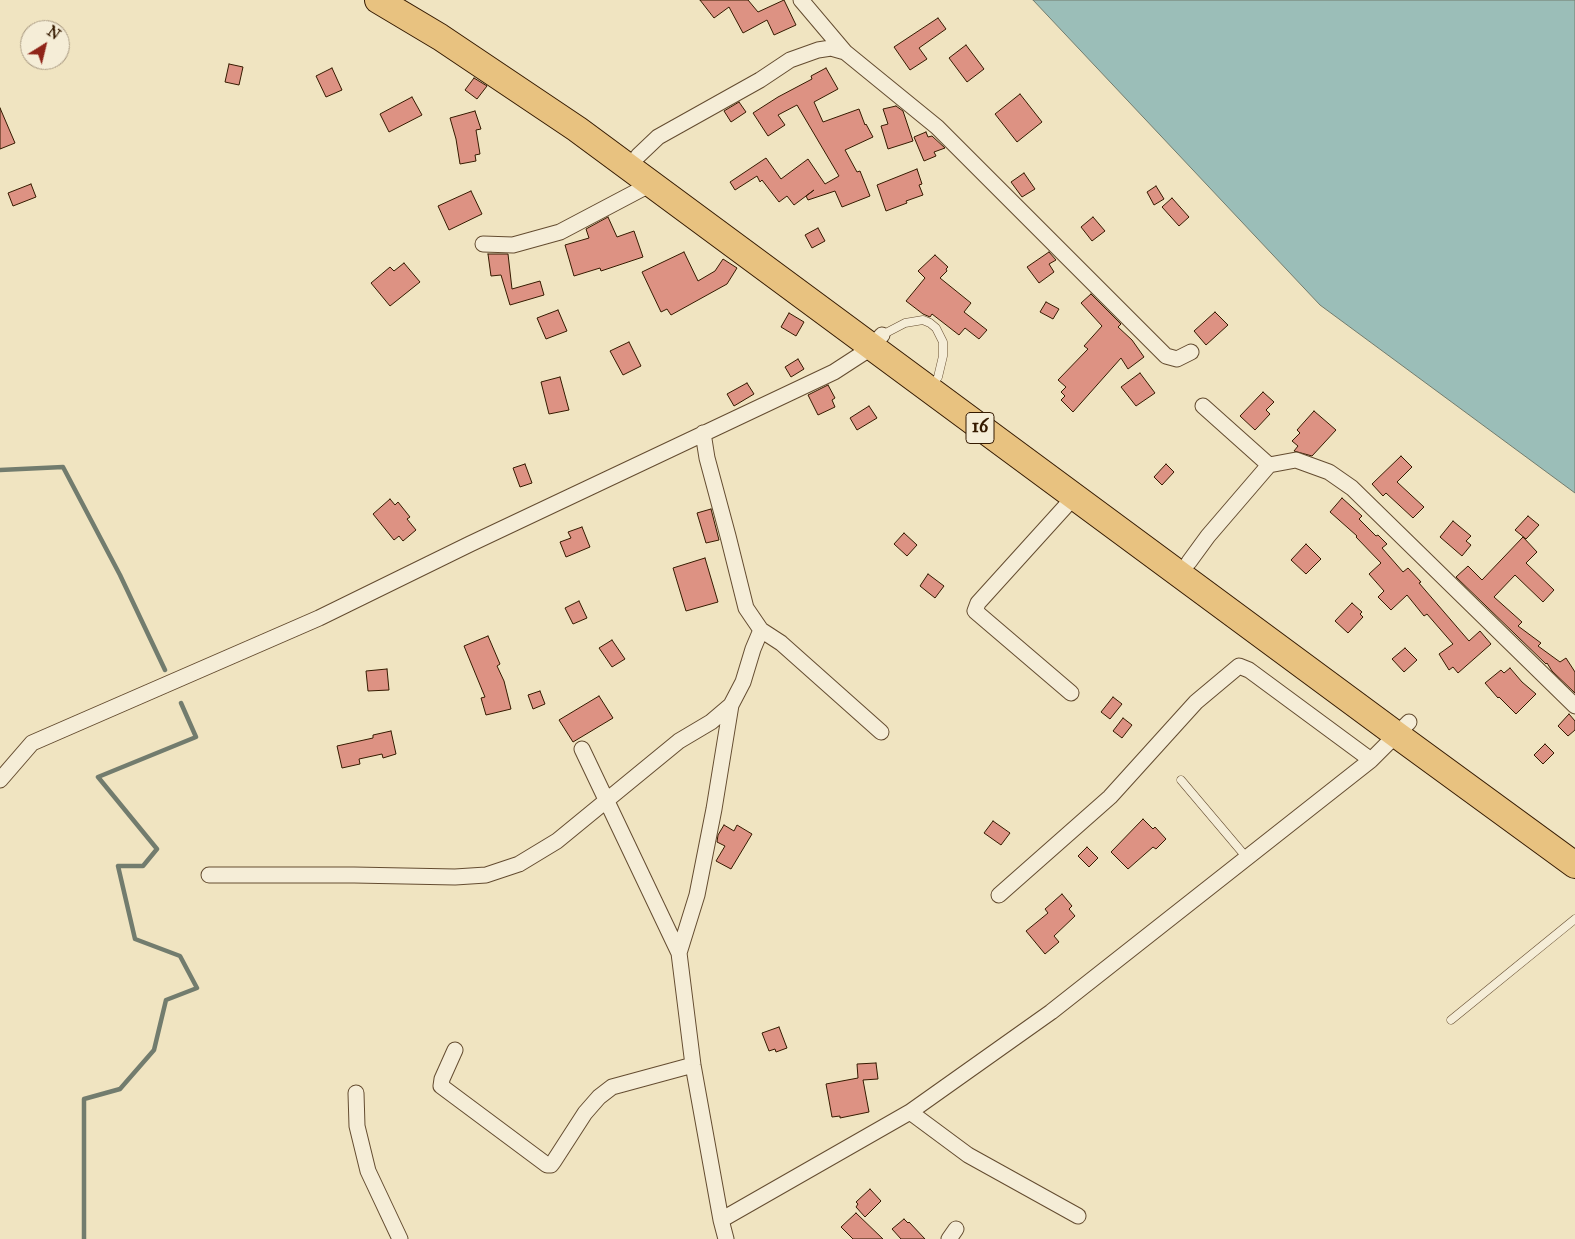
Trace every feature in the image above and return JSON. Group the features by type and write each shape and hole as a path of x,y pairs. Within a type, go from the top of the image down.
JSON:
{"highway":[{"name":"16","path":"378,0 440,37 577,129 651,184 877,341 938,377 1189,562 1575,865"},
{"name":"16","path":"411,0 512,65 638,156 877,341 1074,497 1403,729 1575,843"}],"street":[{"path":"802,0 845,52 938,127 1166,356 1177,359 1191,352"},
{"path":"638,156 658,137 760,80 790,60 818,50 831,48 845,52"},
{"path":"483,244 513,245 560,232 651,184"},
{"path":"0,780 32,743 319,618 470,544 834,372 852,362 877,341"},
{"path":"1203,406 1269,465"},
{"path":"703,434 707,458 746,608 761,630 781,643 881,732"},
{"path":"1189,562 1208,536 1269,465 1296,460 1329,472 1352,488 1575,706"},
{"path":"1071,693 975,611 978,603 1074,497"},
{"path":"209,875 455,877 486,875 519,864 557,841 679,741 711,722 731,704 743,682 761,630"},
{"path":"999,895 1110,796 1196,702 1239,666 1249,670 1371,760"},
{"path":"679,953 697,895 714,809 731,704"},
{"path":"721,1220 910,1112 1051,1012 1371,760 1403,729"},
{"path":"582,749 679,953 693,1065 726,1239"},
{"path":"455,1050 442,1079 441,1086 547,1165 551,1165 554,1161 585,1113 599,1097 612,1087 693,1065"},
{"path":"356,1093 358,1126 368,1171 400,1239"},
{"path":"910,1112 968,1156 1078,1216"}],"lane":[{"path":"877,341 905,323 923,320 930,324 936,328 943,342 943,356 938,377"},
{"path":"1181,780 1247,858"},
{"path":"1451,1020 1575,919"}],"water":[{"path":"1033,0 1575,0 1575,493 1320,305"}],"building":[{"path":"700,0 748,0 758,12 784,0 796,25 774,35 767,20 743,33 729,7 714,18"},
{"path":"938,18 946,29 919,48 927,59 910,70 894,47"},
{"path":"966,45 984,69 967,82 949,58"},
{"path":"229,64 243,67 239,85 225,82"},
{"path":"332,68 342,90 326,97 316,76"},
{"path":"826,68 838,89 814,102 823,122 859,109 865,125 873,137 845,150 857,172 860,171 870,196 842,207 835,191 808,200 806,196 794,205 787,196 779,202 762,180 760,182 757,176 735,190 730,182 766,158 781,179 808,159 825,184 839,176 797,105 778,115 785,125 768,136 753,113 812,79 811,76"},
{"path":"474,78 487,86 477,99 465,90"},
{"path":"1020,94 1042,122 1017,142 995,114"},
{"path":"412,97 422,115 389,132 380,114"},
{"path":"739,102 746,112 731,122 724,111"},
{"path":"896,106 903,111 913,141 888,149 881,126 888,124 883,109"},
{"path":"0,108 15,143 0,149"},
{"path":"475,111 481,129 476,130 480,154 475,155 476,161 460,164 450,118"},
{"path":"926,132 928,137 932,136 945,148 934,152 936,156 924,161 914,137"},
{"path":"917,169 922,184 919,185 923,195 886,211 877,185"},
{"path":"1024,173 1035,189 1022,197 1011,182"},
{"path":"31,184 36,197 13,206 8,193"},
{"path":"1156,186 1164,199 1154,205 1147,192"},
{"path":"471,191 482,214 449,230 438,206"},
{"path":"1172,198 1189,217 1179,226 1162,207"},
{"path":"608,217 617,237 634,231 643,257 601,271 600,268 574,276 565,245 589,238 586,229"},
{"path":"1093,217 1105,231 1092,241 1081,227"},
{"path":"818,228 825,241 812,248 805,235"},
{"path":"684,252 698,281 715,271 723,259 737,268 727,284 671,315 667,309 661,312 642,272"},
{"path":"1049,252 1056,260 1049,264 1054,272 1039,283 1027,267"},
{"path":"488,254 508,254 512,289 540,281 544,295 510,305 501,275 491,276"},
{"path":"935,255 948,267 947,271 940,278 971,303 964,312 987,330 979,339 965,328 959,335 932,314 930,317 923,314 906,301 925,278 918,271"},
{"path":"404,263 420,282 390,306 371,283 390,267 394,271"},
{"path":"1091,294 1121,324 1118,327 1132,340 1144,357 1128,369 1121,358 1073,412 1061,400 1065,396 1061,392 1066,387 1058,380 1088,349 1084,346 1102,326 1081,303"},
{"path":"1046,302 1059,309 1053,319 1040,312"},
{"path":"558,310 567,331 546,339 537,318"},
{"path":"1215,312 1228,325 1206,345 1194,331"},
{"path":"789,313 804,322 796,336 781,327"},
{"path":"629,342 641,366 623,375 610,351"},
{"path":"798,359 804,369 791,377 785,367"},
{"path":"1140,373 1155,393 1136,406 1121,387"},
{"path":"560,377 569,410 549,414 541,382"},
{"path":"747,383 754,394 734,406 727,394"},
{"path":"828,385 835,398 832,400 835,407 818,415 808,395"},
{"path":"1263,392 1274,402 1266,410 1270,414 1255,430 1240,416"},
{"path":"869,406 877,418 857,430 850,418"},
{"path":"1314,411 1336,430 1312,456 1294,451 1298,446 1292,441 1300,433 1297,430"},
{"path":"1401,456 1412,467 1397,482 1424,507 1413,518 1386,493 1383,496 1372,484"},
{"path":"525,464 532,483 520,487 513,468"},
{"path":"1166,464 1174,472 1162,485 1154,477"},
{"path":"1342,498 1362,516 1359,519 1387,544 1382,548 1403,572 1408,568 1469,641 1480,631 1491,644 1458,673 1453,667 1449,670 1439,654 1453,644 1427,614 1424,616 1407,595 1391,610 1378,597 1384,591 1369,574 1381,563 1357,536 1330,512"},
{"path":"390,499 395,505 398,502 410,517 407,519 416,530 403,541 399,536 394,540 373,514"},
{"path":"711,509 719,540 706,543 697,513"},
{"path":"1528,516 1539,525 1526,539 1515,530"},
{"path":"1453,521 1471,536 1466,541 1471,545 1462,556 1440,537"},
{"path":"582,527 590,547 566,557 560,542 571,538 568,532"},
{"path":"904,533 917,545 907,556 894,544"},
{"path":"1523,537 1537,552 1526,563 1554,590 1543,602 1515,575 1494,597 1522,622 1518,626 1541,643 1538,646 1560,662 1566,658 1575,672 1575,693 1552,671 1547,663 1456,577 1468,566 1482,580"},
{"path":"1306,544 1321,559 1306,574 1291,560"},
{"path":"705,558 718,602 686,611 673,568"},
{"path":"928,574 944,586 935,598 920,586"},
{"path":"579,601 587,618 573,624 565,608"},
{"path":"1352,603 1362,612 1360,614 1363,617 1348,633 1335,621"},
{"path":"488,636 500,664 497,666 504,681 511,709 486,715 481,698 485,697 464,646"},
{"path":"612,640 625,659 612,667 599,648"},
{"path":"1405,648 1417,660 1404,672 1392,659"},
{"path":"1510,668 1536,694 1516,714 1485,683 1501,670 1504,673"},
{"path":"387,669 389,690 368,691 366,671"},
{"path":"540,691 545,704 533,709 528,695"},
{"path":"599,696 613,718 573,742 559,720"},
{"path":"1113,697 1122,704 1110,719 1101,712"},
{"path":"1569,714 1575,721 1575,730 1568,736 1558,726"},
{"path":"1123,718 1132,725 1122,738 1113,731"},
{"path":"391,731 396,754 383,758 382,754 359,759 360,764 342,768 337,746 373,738 373,735"},
{"path":"1545,744 1554,753 1543,764 1534,755"},
{"path":"1143,819 1153,829 1155,827 1166,839 1156,849 1153,847 1128,869 1111,852"},
{"path":"993,821 1010,833 1001,845 984,833"},
{"path":"724,825 734,831 737,825 752,834 731,869 716,861 725,846 717,842 718,835"},
{"path":"1087,847 1098,858 1089,867 1078,856"},
{"path":"1062,894 1072,906 1069,909 1075,916 1054,936 1059,942 1045,954 1026,931 1048,913 1045,909"},
{"path":"779,1027 787,1048 776,1052 775,1049 769,1051 762,1033"},
{"path":"876,1063 878,1079 863,1080 869,1112 840,1118 840,1116 832,1117 826,1084 858,1078 857,1064"},
{"path":"870,1189 881,1201 865,1217 856,1207 858,1204 856,1202"},
{"path":"856,1213 883,1239 853,1239 841,1227"},
{"path":"904,1219 925,1239 901,1239 892,1229"}],"waterway":[{"path":"0,470 63,467 120,575 165,670"},
{"path":"84,1239 84,1099 120,1089 154,1050 166,1000 197,988 180,956 135,939 118,866 143,866 157,849 98,777 196,737 181,703"}]}
